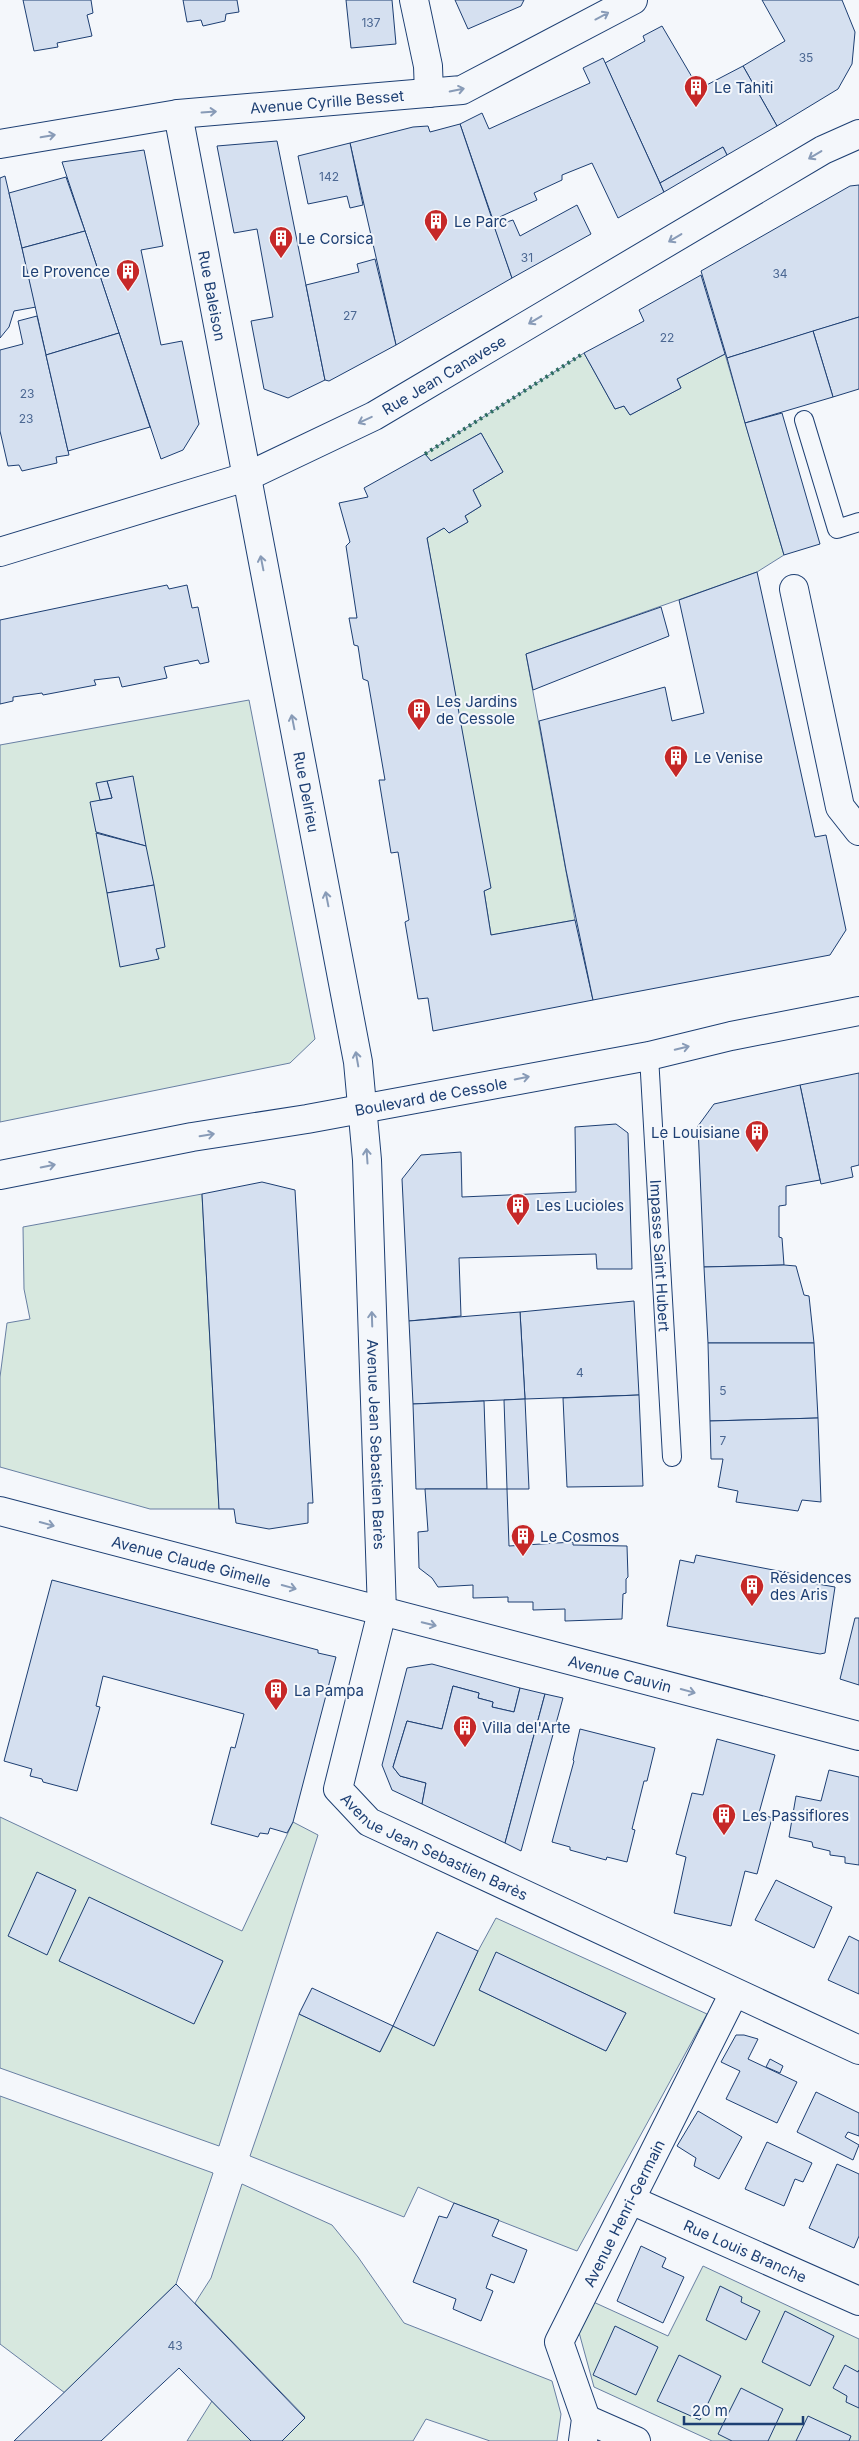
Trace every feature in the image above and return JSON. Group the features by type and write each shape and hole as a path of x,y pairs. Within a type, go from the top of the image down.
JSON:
{"street":[{"path":"414,0 428,66 429,93"},
{"name":"Avenue Cyrille Besset","path":"0,144 178,114 462,90 633,0"},
{"name":"Rue Baleison","path":"178,114 246,477"},
{"name":"Rue Jean Canavese","path":"0,552 246,477 374,416 823,150 859,134"},
{"name":"Rue Delrieu","path":"246,477 358,1062 363,1107"},
{"path":"794,590 840,807 859,831"},
{"name":"Boulevard de Cessole","path":"0,1175 192,1137 649,1056 731,1036 859,1011"},
{"name":"Avenue Jean Sebastien Barès","path":"363,1107 367,1160 382,1612 338,1789 369,1822 859,2050"},
{"name":"Avenue Claude Gimelle","path":"0,1511 382,1612"},
{"name":"Avenue Cauvin","path":"382,1612 859,1736"},
{"name":"Avenue Henri-Germain","path":"585,2430 559,2342 734,1993"},
{"name":"Rue Louis Branche","path":"631,2200 859,2302"},
{"path":"585,2430 636,2441"}],"lane":[{"path":"804,420 837,529 859,522"},
{"name":"Impasse Saint Hubert","path":"649,1056 672,1457"}],"shaded area":[{"path":"584,353 615,409 624,406 630,415 681,388 677,379 725,354 784,555 757,572 526,654 575,920 491,935 484,891 490,888 427,538 444,528 449,533 468,522 465,516 481,506 473,490 503,472 481,433 431,461 425,454"},
{"path":"249,700 315,1039 290,1063 0,1122 0,745"},
{"path":"202,1194 219,1509 150,1509 0,1467 0,1377 7,1323 30,1319 24,1289 23,1227"},
{"path":"0,1817 242,1931 293,1822 318,1835 219,2146 0,2068"},
{"path":"496,1918 707,2014 577,2251 418,2187 404,2217 250,2156 299,2014 380,2052 393,2026 434,2045 478,1951","holes":["532,1969 626,2013 606,2051 479,1990"]},
{"path":"0,2096 213,2173 176,2284 65,2393 0,2344"},
{"path":"242,2184 332,2225 358,2257 404,2323 552,2381 561,2414 557,2441 490,2441 426,2419 413,2441 282,2441 305,2417 195,2303 211,2278"},
{"path":"703,2266 859,2339 859,2441 712,2441 594,2387 577,2325 589,2300 668,2336"},
{"path":"212,2401 251,2441 187,2441"}],"building":[{"path":"23,0 91,0 93,13 87,15 92,36 57,43 58,47 34,51"},
{"path":"183,0 237,0 239,12 226,14 225,21 203,26 201,20 187,22"},
{"path":"346,0 392,0 396,44 351,48"},
{"path":"455,0 524,0 521,6 468,29"},
{"path":"762,0 842,0 855,32 852,64 838,89 777,126 743,66 785,41"},
{"name":"Le Tahiti","path":"662,26 699,89 743,66 777,126 727,155 723,147 660,183 605,63 645,41 643,36"},
{"path":"603,58 664,192 618,218 592,163 562,175 562,180 534,193 537,200 493,220 460,124 482,113 489,129 590,83 583,68"},
{"name":"Le Parc","path":"460,124 512,278 396,345 350,143 413,127 428,126 430,132"},
{"name":"Le Corsica","path":"277,141 325,380 288,398 264,389 251,321 273,317 257,229 234,233 217,146"},
{"path":"350,143 363,205 350,208 347,196 308,204 298,156"},
{"path":"723,147 727,155 664,192 660,183"},
{"name":"Le Provence","path":"144,150 163,246 141,250 161,345 182,341 199,424 183,450 161,459 62,162"},
{"path":"5,176 36,307 14,311 9,327 0,338 0,178"},
{"path":"66,177 85,231 22,248 9,193"},
{"path":"859,185 859,317 727,358 701,271 850,186"},
{"path":"577,205 591,234 512,278 494,226 513,220 520,236"},
{"path":"85,231 119,333 46,355 22,248"},
{"path":"375,259 396,345 329,381 325,380 306,285 359,272 357,264"},
{"path":"701,275 725,354 677,379 681,388 630,415 624,406 615,409 584,353 644,321 639,310"},
{"path":"37,316 69,455 56,457 57,463 22,471 19,465 8,466 0,431 0,350 23,344 18,321"},
{"path":"859,317 859,389 833,397 813,331"},
{"path":"813,331 833,397 745,423 727,358"},
{"path":"119,333 150,427 68,451 46,355"},
{"path":"782,413 820,544 784,555 745,423"},
{"name":"Les Jardins de Cessole","path":"481,433 503,472 473,490 481,506 465,516 468,522 449,533 444,528 427,538 491,888 484,891 491,935 575,920 593,1000 433,1031 428,998 418,999 405,922 409,920 398,852 391,853 379,780 385,780 368,681 363,679 358,646 354,645 349,618 357,618 346,546 350,542 339,503 368,497 364,488 425,454 431,461"},
{"name":"Le Venise","path":"757,572 815,837 826,835 846,930 830,955 593,1000 566,870 539,721 665,687 672,721 704,713 679,600"},
{"path":"167,585 169,589 187,585 192,608 198,607 209,662 200,664 198,660 164,667 167,678 122,687 119,677 94,680 96,685 43,695 42,693 13,697 13,701 0,704 0,620"},
{"path":"661,607 669,636 533,690 526,654"},
{"path":"133,776 146,846 96,832 90,802 112,798 107,781"},
{"path":"107,781 112,798 100,800 96,783"},
{"path":"96,833 146,846 154,885 107,893"},
{"path":"154,885 165,947 156,949 159,959 120,967 107,893"},
{"path":"859,1073 859,1165 851,1167 853,1177 821,1184 800,1085"},
{"name":"Le Louisiane","path":"800,1085 820,1180 786,1186 786,1205 779,1206 779,1237 782,1238 784,1265 704,1267 698,1126 714,1104"},
{"name":"Les Lucioles","path":"616,1124 628,1133 632,1269 597,1269 596,1254 459,1258 461,1316 409,1321 402,1179 421,1155 461,1152 462,1197 576,1192 575,1127"},
{"path":"262,1182 295,1190 313,1503 308,1503 308,1523 269,1529 236,1523 234,1509 219,1509 202,1194"},
{"path":"796,1266 804,1295 809,1296 814,1343 708,1343 704,1267"},
{"path":"634,1301 639,1395 525,1399 520,1312"},
{"path":"520,1312 525,1399 413,1404 409,1321"},
{"path":"708,1343 814,1343 818,1418 710,1421"},
{"path":"639,1395 643,1486 567,1487 563,1398"},
{"path":"525,1399 529,1489 507,1489 504,1400"},
{"path":"484,1401 487,1489 416,1489 413,1404"},
{"path":"818,1418 821,1502 802,1500 798,1511 736,1502 738,1491 718,1487 723,1459 711,1459 710,1421"},
{"name":"Le Cosmos","path":"425,1489 507,1489 509,1546 573,1542 573,1545 627,1546 628,1577 626,1579 626,1593 623,1594 622,1619 565,1621 565,1609 533,1610 533,1602 508,1602 508,1597 473,1598 473,1585 438,1587 432,1578 419,1568 418,1532 428,1531"},
{"name":"Résidences des Aris","path":"696,1555 794,1574 794,1580 835,1587 825,1653 820,1654 667,1626 680,1560 694,1563"},
{"name":"La Pampa","path":"52,1580 318,1650 318,1653 336,1657 293,1822 287,1833 270,1828 268,1834 260,1833 258,1837 211,1824 231,1747 235,1748 244,1714 103,1676 96,1706 100,1707 77,1791 43,1782 42,1779 30,1776 32,1769 4,1761"},
{"path":"855,1618 859,1618 859,1685 840,1679"},
{"path":"432,1664 520,1688 514,1712 492,1707 493,1702 478,1698 479,1693 453,1686 442,1729 407,1721 393,1767 400,1776 426,1783 422,1804 392,1790 382,1765 407,1668"},
{"name":"Villa del'Arte","path":"453,1686 479,1693 478,1698 493,1702 492,1707 514,1712 520,1688 545,1694 505,1843 422,1804 426,1783 400,1776 393,1767 407,1721 442,1729"},
{"path":"545,1694 563,1698 521,1851 505,1843"},
{"path":"580,1729 655,1748 647,1781 644,1781 632,1829 635,1830 627,1862 607,1857 606,1860 570,1850 570,1847 552,1842 574,1761"},
{"name":"Les Passiflores","path":"717,1739 775,1755 759,1813 772,1818 757,1874 745,1871 731,1926 674,1913 686,1857 676,1854 692,1793 703,1795"},
{"path":"829,1770 859,1777 859,1865 845,1863 845,1857 830,1855 830,1851 813,1847 812,1842 789,1837 796,1796 821,1801"},
{"path":"37,1872 76,1890 47,1955 8,1936"},
{"path":"776,1880 832,1907 814,1948 755,1920"},
{"path":"89,1897 223,1961 194,2024 59,1961"},
{"path":"437,1932 478,1951 434,2046 393,2026"},
{"path":"849,1936 859,1941 859,1994 828,1980"},
{"path":"496,1952 626,2013 606,2051 479,1990"},
{"path":"312,1988 393,2026 380,2052 299,2014"},
{"path":"736,2035 758,2039 748,2059 797,2082 777,2123 726,2099 740,2071 721,2062"},
{"path":"770,2059 783,2066 780,2073 766,2067"},
{"path":"816,2092 859,2113 859,2136 848,2132 845,2137 859,2145 853,2160 797,2132"},
{"path":"698,2111 742,2137 719,2179 694,2166 696,2158 677,2146"},
{"path":"767,2142 812,2163 803,2182 795,2179 784,2206 745,2189"},
{"path":"837,2164 859,2174 859,2236 854,2248 809,2228"},
{"path":"454,2203 499,2220 492,2236 527,2250 514,2283 491,2274 486,2288 493,2291 481,2321 453,2309 456,2299 413,2282 439,2216 447,2218"},
{"path":"641,2246 666,2258 662,2267 684,2277 663,2323 617,2301"},
{"path":"176,2284 305,2418 282,2441 251,2441 179,2368 101,2441 14,2441"},
{"path":"720,2286 742,2297 741,2302 760,2311 746,2340 706,2320"},
{"path":"785,2311 834,2336 810,2386 762,2362"},
{"path":"615,2326 658,2347 636,2395 593,2375"},
{"path":"679,2355 721,2376 700,2420 657,2401"},
{"path":"845,2365 858,2372 859,2370 859,2408 846,2402 847,2396 833,2388"},
{"path":"741,2388 783,2409 768,2441 732,2441 718,2434"},
{"path":"808,2416 851,2436 849,2441 796,2441"}],"hedge":[{"path":"425,454 584,353"}],"place":[{"name":"Le Tahiti","path":"696,108"},
{"name":"Le Parc","path":"436,242"},
{"name":"Le Corsica","path":"281,259"},
{"name":"Le Provence","path":"128,292"},
{"name":"Les Jardins de Cessole","path":"419,731"},
{"name":"Le Venise","path":"676,778"},
{"name":"Le Louisiane","path":"757,1153"},
{"name":"Les Lucioles","path":"518,1226"},
{"name":"Le Cosmos","path":"523,1557"},
{"name":"Résidences des Aris","path":"752,1607"},
{"name":"La Pampa","path":"276,1711"},
{"name":"Villa del'Arte","path":"465,1748"},
{"name":"Les Passiflores","path":"724,1836"}]}
